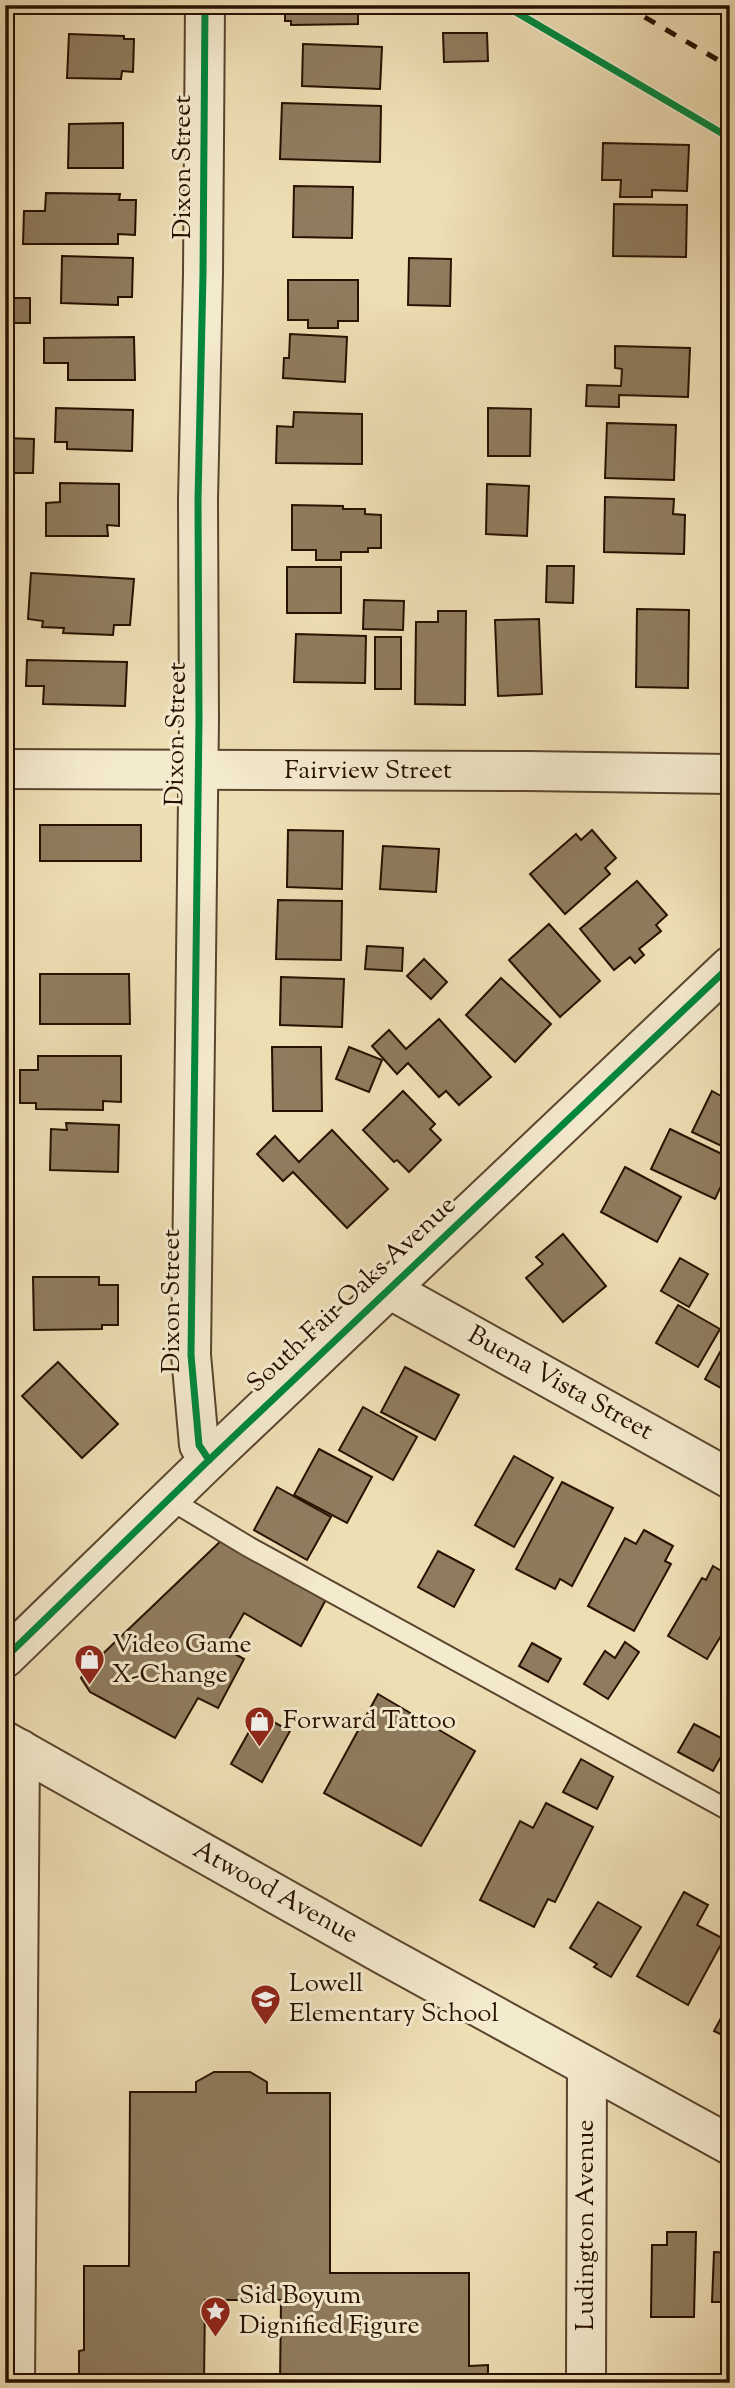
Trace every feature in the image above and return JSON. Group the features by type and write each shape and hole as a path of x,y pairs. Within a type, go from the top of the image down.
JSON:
{"street":[{"name":"Dixon Street","path":"205,5 191,1355 199,1445 209,1460"},
{"name":"Fairview Street","path":"5,769 730,774"},
{"name":"South Fair Oaks Avenue","path":"5,1658 209,1460 730,966"},
{"name":"Buena Vista Street","path":"389,1289 730,1479"},
{"name":"Atwood Avenue","path":"13,1745 730,2145"},
{"path":"13,1745 15,2383"},
{"name":"Ludington Avenue","path":"586,2383 587,2067"}],"lane":[{"path":"169,1499 249,1547 730,1811"}],"building":[{"path":"285,5 370,5 370,14 358,14 358,24 291,25 291,21 285,21"},
{"path":"443,33 487,33 488,61 444,62"},
{"path":"69,34 124,36 124,39 134,39 133,72 122,71 121,79 67,78"},
{"path":"303,44 382,47 380,89 302,86"},
{"path":"282,103 381,106 380,162 280,159"},
{"path":"123,123 123,168 68,168 69,124"},
{"path":"603,143 689,145 687,191 652,190 652,197 620,197 621,180 602,180"},
{"path":"294,186 353,187 352,238 293,237"},
{"path":"46,193 120,194 119,200 136,200 135,235 118,234 118,244 23,244 24,211 45,211"},
{"path":"614,204 687,205 686,257 613,256"},
{"path":"62,256 133,258 132,297 118,297 118,305 61,303"},
{"path":"409,258 451,259 450,306 408,305"},
{"path":"288,280 358,280 358,321 338,321 338,328 308,328 308,320 288,320"},
{"path":"5,298 30,298 30,323 5,323"},
{"path":"290,334 347,337 345,382 283,378 284,358 289,358"},
{"path":"134,337 135,380 68,380 68,363 44,363 44,338"},
{"path":"615,346 690,348 688,397 619,395 619,407 586,406 587,385 621,386 622,369 615,368"},
{"path":"56,408 133,410 132,451 67,449 67,442 55,442"},
{"path":"488,408 531,409 530,456 488,456"},
{"path":"294,412 362,414 362,464 276,463 277,426 293,427"},
{"path":"607,423 676,425 674,480 605,478"},
{"path":"5,438 34,439 33,473 5,473"},
{"path":"60,483 119,484 119,526 107,525 108,536 46,536 46,503 60,502"},
{"path":"487,484 529,486 527,536 486,534"},
{"path":"605,497 674,499 673,514 685,515 684,554 604,552"},
{"path":"292,505 343,506 343,509 365,509 365,514 381,515 381,548 368,548 368,552 341,552 341,560 316,560 316,550 292,550"},
{"path":"547,566 574,566 573,603 546,602"},
{"path":"287,567 341,567 341,613 287,613"},
{"path":"31,573 134,579 130,625 114,625 113,635 63,633 64,628 42,627 43,621 28,619"},
{"path":"364,600 404,601 403,630 363,629"},
{"path":"637,609 689,610 688,688 636,687"},
{"path":"438,611 466,611 465,705 415,704 416,622 438,622"},
{"path":"539,619 542,694 498,696 495,620"},
{"path":"296,634 366,636 365,683 294,682"},
{"path":"375,637 401,637 401,689 375,689"},
{"path":"27,660 127,662 125,706 43,704 44,686 26,686"},
{"path":"40,825 141,825 141,861 40,861"},
{"path":"288,830 343,831 342,889 287,887"},
{"path":"592,830 616,858 605,868 610,874 565,914 530,874 576,834 581,840"},
{"path":"383,846 439,849 436,892 380,889"},
{"path":"637,881 667,915 656,925 661,931 639,949 644,955 635,963 630,957 614,970 580,929"},
{"path":"278,900 342,901 341,960 276,959"},
{"path":"549,924 600,981 560,1017 509,960"},
{"path":"367,946 403,948 402,971 365,969"},
{"path":"424,959 447,982 431,999 407,976"},
{"path":"40,974 129,974 130,1024 40,1024"},
{"path":"281,977 344,979 342,1027 280,1025"},
{"path":"501,978 551,1024 515,1062 466,1015"},
{"path":"439,1019 491,1077 459,1105 446,1091 439,1097 408,1063 397,1074 372,1046 389,1030 406,1049"},
{"path":"272,1047 321,1047 322,1111 273,1111"},
{"path":"349,1047 382,1060 369,1092 336,1079"},
{"path":"38,1056 121,1056 121,1102 103,1101 103,1110 36,1109 36,1103 20,1103 20,1070 38,1070"},
{"path":"403,1091 435,1124 430,1129 441,1140 409,1172 397,1160 394,1162 363,1130"},
{"path":"712,1091 730,1101 730,1150 692,1132"},
{"path":"66,1123 119,1125 118,1172 50,1170 51,1129 67,1130"},
{"path":"670,1129 730,1158 730,1167 715,1199 651,1169"},
{"path":"332,1130 388,1189 347,1228 293,1172 283,1181 257,1154 275,1136 299,1162"},
{"path":"5,1160 12,1160 13,1192 5,1193"},
{"path":"625,1167 681,1197 657,1242 601,1212"},
{"path":"563,1234 606,1286 563,1322 526,1278 543,1264 536,1257"},
{"path":"680,1258 708,1274 689,1307 661,1291"},
{"path":"33,1277 99,1277 99,1285 118,1285 118,1325 102,1325 102,1329 34,1330"},
{"path":"678,1305 720,1329 698,1367 656,1343"},
{"path":"730,1334 730,1393 705,1379"},
{"path":"58,1362 118,1424 82,1458 22,1396"},
{"path":"405,1367 459,1395 435,1440 381,1412"},
{"path":"363,1407 417,1437 393,1480 339,1450"},
{"path":"319,1449 372,1477 347,1523 294,1495"},
{"path":"514,1456 553,1478 514,1547 475,1525"},
{"path":"562,1482 613,1508 572,1586 560,1579 555,1589 516,1569"},
{"path":"277,1487 331,1517 307,1560 254,1530"},
{"path":"644,1530 673,1546 665,1561 671,1564 634,1631 588,1606 625,1538 636,1544"},
{"path":"226,1536 330,1592 301,1646 244,1613 224,1648 244,1659 218,1708 198,1698 175,1738 90,1692 81,1678 88,1668"},
{"path":"438,1551 474,1570 454,1607 418,1587"},
{"path":"713,1566 730,1576 730,1621 707,1659 668,1636 702,1578 706,1580"},
{"path":"625,1642 639,1652 608,1699 584,1684 605,1651 615,1658"},
{"path":"532,1643 561,1659 548,1682 519,1666"},
{"path":"378,1694 475,1751 421,1846 324,1793"},
{"name":"Forward Tattoo","path":"259,1714 290,1731 262,1782 231,1764"},
{"path":"694,1724 729,1742 713,1771 678,1752"},
{"path":"581,1759 613,1777 597,1809 563,1792"},
{"path":"546,1803 593,1827 555,1902 548,1899 534,1927 480,1900 520,1821 533,1828"},
{"path":"684,1892 708,1905 697,1925 724,1939 688,2005 637,1976"},
{"path":"598,1902 641,1927 611,1977 594,1967 597,1964 570,1948"},
{"path":"730,1990 730,2039 714,2031 729,2003 724,2001"},
{"name":"Lowell Elementary School","path":"214,2072 250,2072 267,2082 267,2093 330,2093 330,2273 469,2273 469,2366 488,2365 488,2383 280,2383 281,2300 205,2300 204,2383 79,2383 79,2351 84,2350 84,2266 129,2266 130,2092 196,2092 196,2082"},
{"path":"667,2232 696,2232 694,2317 651,2317 652,2245 667,2245"},
{"path":"714,2252 730,2253 730,2302 712,2302"},
{"path":"672,2379 714,2379 714,2383 672,2383"}],"railway":[{"path":"624,5 730,67"}],"cycle path":[{"path":"205,5 191,1355 199,1445 209,1460"},
{"path":"504,5 730,138"},
{"path":"5,1658 209,1460 730,966"}],"place":[{"name":"Video Game X-Change","path":"89,1687"},
{"name":"Forward Tattoo","path":"260,1748"},
{"name":"Lowell Elementary School","path":"266,2026"},
{"name":"Sid Boyum Dignified Figure","path":"216,2338"}]}
